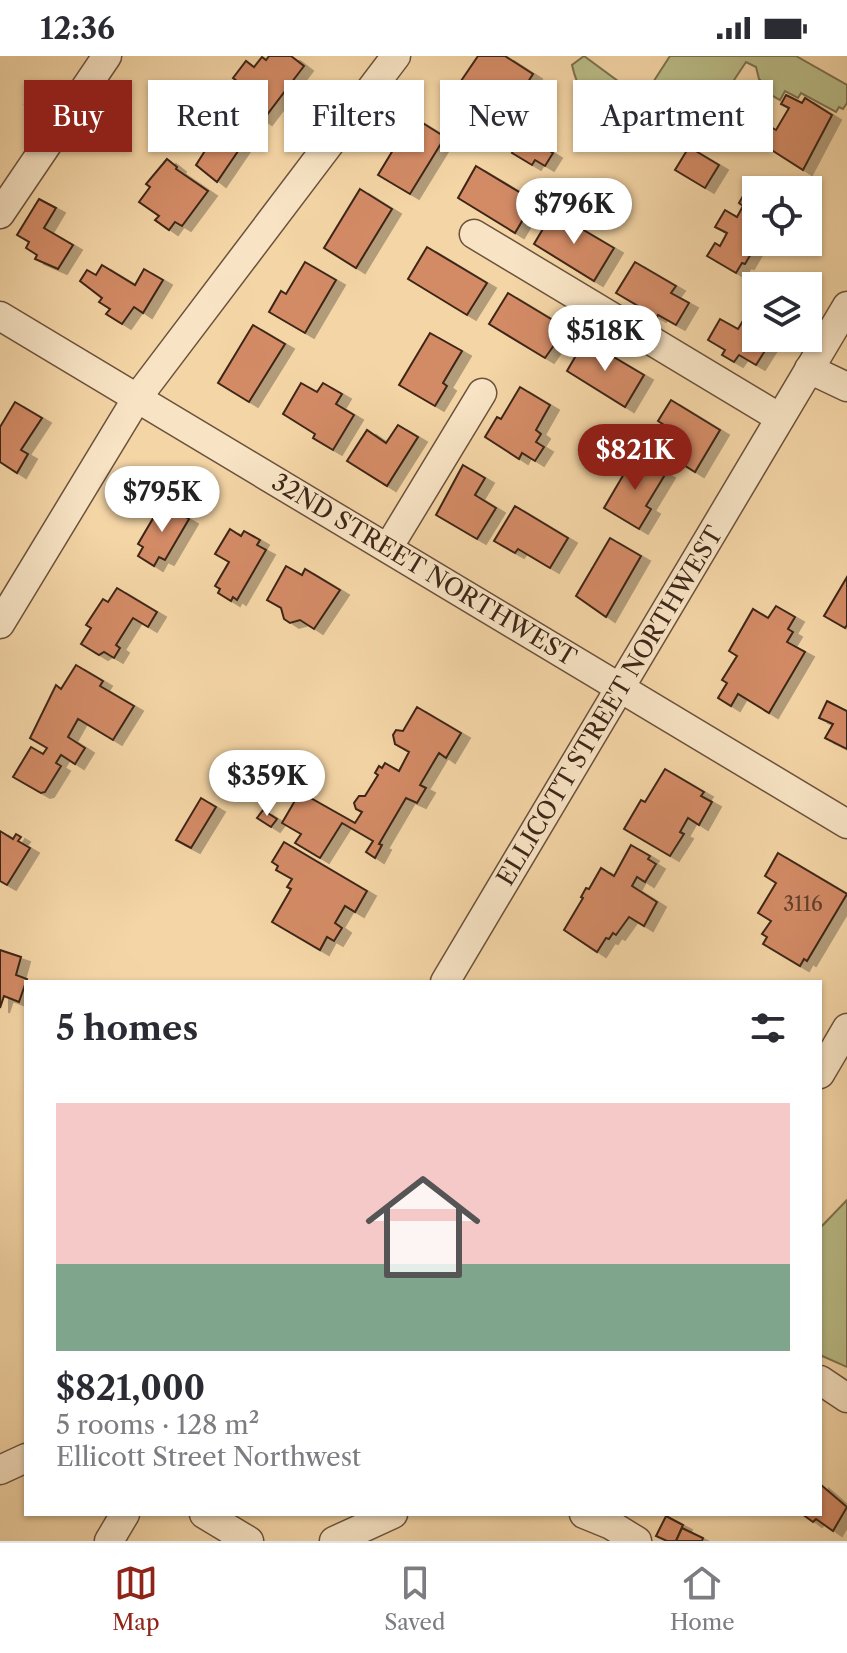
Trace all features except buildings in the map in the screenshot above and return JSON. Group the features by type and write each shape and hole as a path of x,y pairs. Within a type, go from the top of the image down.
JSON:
{"street":[{"path":"0,214 107,56"},
{"path":"0,624 137,398 396,56"},
{"path":"474,234 780,418"},
{"name":"ELLICOTT STREET NORTHWEST","path":"446,980 847,306"},
{"name":"32ND STREET NORTHWEST","path":"0,316 847,824"},
{"path":"809,369 847,387"},
{"path":"388,548 482,393"},
{"path":"822,1071 847,1028"},
{"path":"822,1381 847,1398"},
{"path":"0,1470 24,1459"},
{"path":"109,1541 124,1516"},
{"path":"207,1516 249,1541"},
{"path":"334,1541 389,1516"},
{"path":"589,1516 637,1541"}],"green space":[{"path":"584,56 617,80 576,80 572,65"},
{"path":"670,56 796,56 847,85 847,103 836,112 801,93 798,98 785,91 780,100 773,96 773,80 760,80 756,67 746,62 734,80 654,80"},
{"path":"847,1200 847,1367 822,1356 822,1226"}]}
